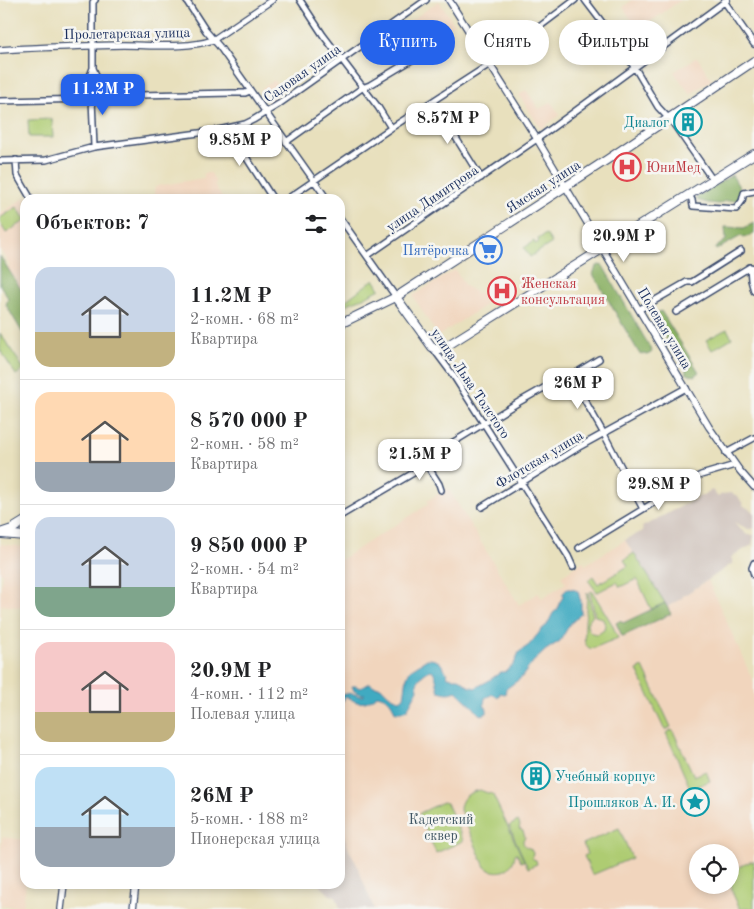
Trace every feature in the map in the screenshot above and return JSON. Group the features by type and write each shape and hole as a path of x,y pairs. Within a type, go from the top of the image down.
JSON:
{"main road":[{"name":"Ямская улица","path":"345,322 396,296 754,61"},
{"path":"432,347 439,349 445,347 754,154"},
{"name":"улица Льва Толстого","path":"396,296 432,347"},
{"path":"0,534 20,524"},
{"path":"0,534 20,536"}],"street":[{"path":"186,0 323,194"},
{"name":"Пролетарская улица","path":"0,50 202,43 213,40 272,0"},
{"path":"300,0 341,60 378,107 391,128"},
{"name":"Садовая улица","path":"0,161 46,160 94,147 245,124 266,112 426,0"},
{"name":"Полевая улица","path":"449,0 465,25"},
{"path":"548,20 575,0"},
{"path":"584,0 618,42 658,107 673,123 712,180"},
{"path":"93,1 93,68 96,75 92,97 94,147"},
{"path":"725,1 754,44"},
{"name":"улица Димитрова","path":"367,256 537,139 725,1"},
{"path":"286,142 362,88 403,65"},
{"path":"294,194 488,65"},
{"name":"Полевая улица","path":"491,65 726,453 754,487"},
{"path":"0,101 232,94 250,91"},
{"path":"433,101 481,178"},
{"path":"228,128 232,142 246,157 270,194"},
{"path":"16,160 17,175 28,194"},
{"path":"689,194 693,206 736,209 742,201 744,194 754,191"},
{"name":"улица Льва Толстого","path":"345,225 396,296"},
{"path":"640,309 687,282 692,282 741,251"},
{"path":"752,267 751,280 754,291"},
{"path":"676,312 752,267"},
{"name":"улица Льва Толстого","path":"432,347 453,376 522,483 573,567"},
{"path":"345,513 427,465 429,457 565,376 571,376 599,359"},
{"path":"571,376 643,509"},
{"name":"Флотская улица","path":"482,507 604,434 686,388"},
{"path":"726,453 754,438"},
{"path":"427,465 441,490"},
{"path":"579,548 696,478 735,465"},
{"path":"754,563 752,568 754,575"},
{"path":"61,909 63,889"},
{"path":"133,909 135,889"}],"shaded area":[{"path":"632,0 681,0 652,20 631,20 623,7"},
{"path":"439,1 451,20 412,20"},
{"path":"697,57 712,80 690,94 674,72"},
{"path":"274,80 282,92 267,103 259,91"},
{"path":"526,90 539,109 551,102 560,115 541,129 519,95"},
{"path":"204,173 211,173 216,183 214,185 220,194 155,194 154,189 157,186 204,178"},
{"path":"20,201 20,288 7,268 10,266 0,250 0,214"},
{"path":"454,270 465,286 481,295 486,302 484,306 438,336 413,296"},
{"path":"448,488 519,605 538,593 542,598 566,583 561,576 583,561 585,565 625,540 667,607 708,580 754,683 754,909 374,909 345,838 345,557 429,504 427,501"},
{"path":"712,490 718,497 722,494 731,493 738,496 744,506 754,512 754,528 752,529 734,522 747,535 754,535 752,545 731,557 733,563 667,607 625,540 643,531 642,527"},
{"path":"0,544 20,546 20,607 1,605 0,624 2,573 0,573"},
{"path":"2,837 20,839 20,889 25,889 23,907 0,905"},
{"path":"345,838 374,909 340,909 336,896 330,895 324,889 345,889"}],"green space":[{"path":"52,119 53,137 29,137 28,120"},
{"path":"732,175 742,192 740,200 725,201 719,204 697,200 697,197"},
{"path":"17,207 20,212 20,224 6,233 0,223 0,218"},
{"path":"754,223 754,234 744,238 741,236 716,250 715,248 726,240 725,227 744,228"},
{"path":"546,234 552,243 530,257 524,248 534,241 535,244 539,242 538,239"},
{"path":"0,256 20,288 20,329 6,305 8,298 0,285"},
{"path":"599,265 603,266 652,351 651,353 647,355 639,353 593,274"},
{"path":"374,279 380,289 345,305 345,301"},
{"path":"661,311 699,372 694,376 687,374 680,356 667,341 660,323 654,317"},
{"path":"727,329 732,338 712,350 706,340"},
{"path":"0,333 20,363 20,372 16,375 0,350"},
{"path":"634,553 665,603 651,609 637,579 620,587 617,582 598,592 588,580 593,576 598,584 628,566 624,560"},
{"path":"592,591 612,624 618,638 591,649 585,643 587,593 593,616 587,623 589,630 591,633 598,634 604,630 605,624 602,618 595,616 590,592"},
{"path":"665,603 671,614 622,636 616,623 621,620 623,623"},
{"path":"643,667 671,727 665,730 637,670"},
{"path":"671,730 694,776 706,771 710,781 690,788 666,733"},
{"path":"480,790 492,793 524,861 521,862 517,853 512,864 500,872 485,867 460,810 463,799 466,796"},
{"name":"Кадетский сквер","path":"443,802 447,803 463,841 436,853 419,814"},
{"path":"518,821 519,829 523,831 525,837 523,840 524,845 530,848 533,853 532,857 536,860 537,864 528,868 509,826"},
{"path":"619,828 632,858 592,875 584,856 587,854 583,844"},
{"path":"754,861 754,909 740,909 733,894 739,894 739,868"}],"water":[{"path":"567,589 578,591 581,614 570,624 560,641 533,662 521,678 506,689 505,694 500,693 498,698 493,694 485,698 484,705 487,713 479,714 456,691 448,693 439,691 432,670 425,673 417,683 418,690 407,710 401,712 395,712 389,701 377,695 365,702 357,702 345,697 345,694 352,693 364,696 364,693 362,695 354,691 352,686 360,688 370,683 381,687 389,695 400,700 404,697 410,670 427,659 435,660 441,664 448,677 459,678 468,686 475,688 501,672 505,672 514,664 519,652 529,645 547,625 553,613 558,609 563,593"}],"place":[{"name":"Диалог","path":"688,122"},
{"name":"ЮниМед","path":"627,167"},
{"name":"Пятёрочка","path":"488,250"},
{"name":"Женская консультация","path":"502,291"},
{"name":"Учебный корпус","path":"536,776"},
{"name":"Прошляков А. И.","path":"695,802"}]}
